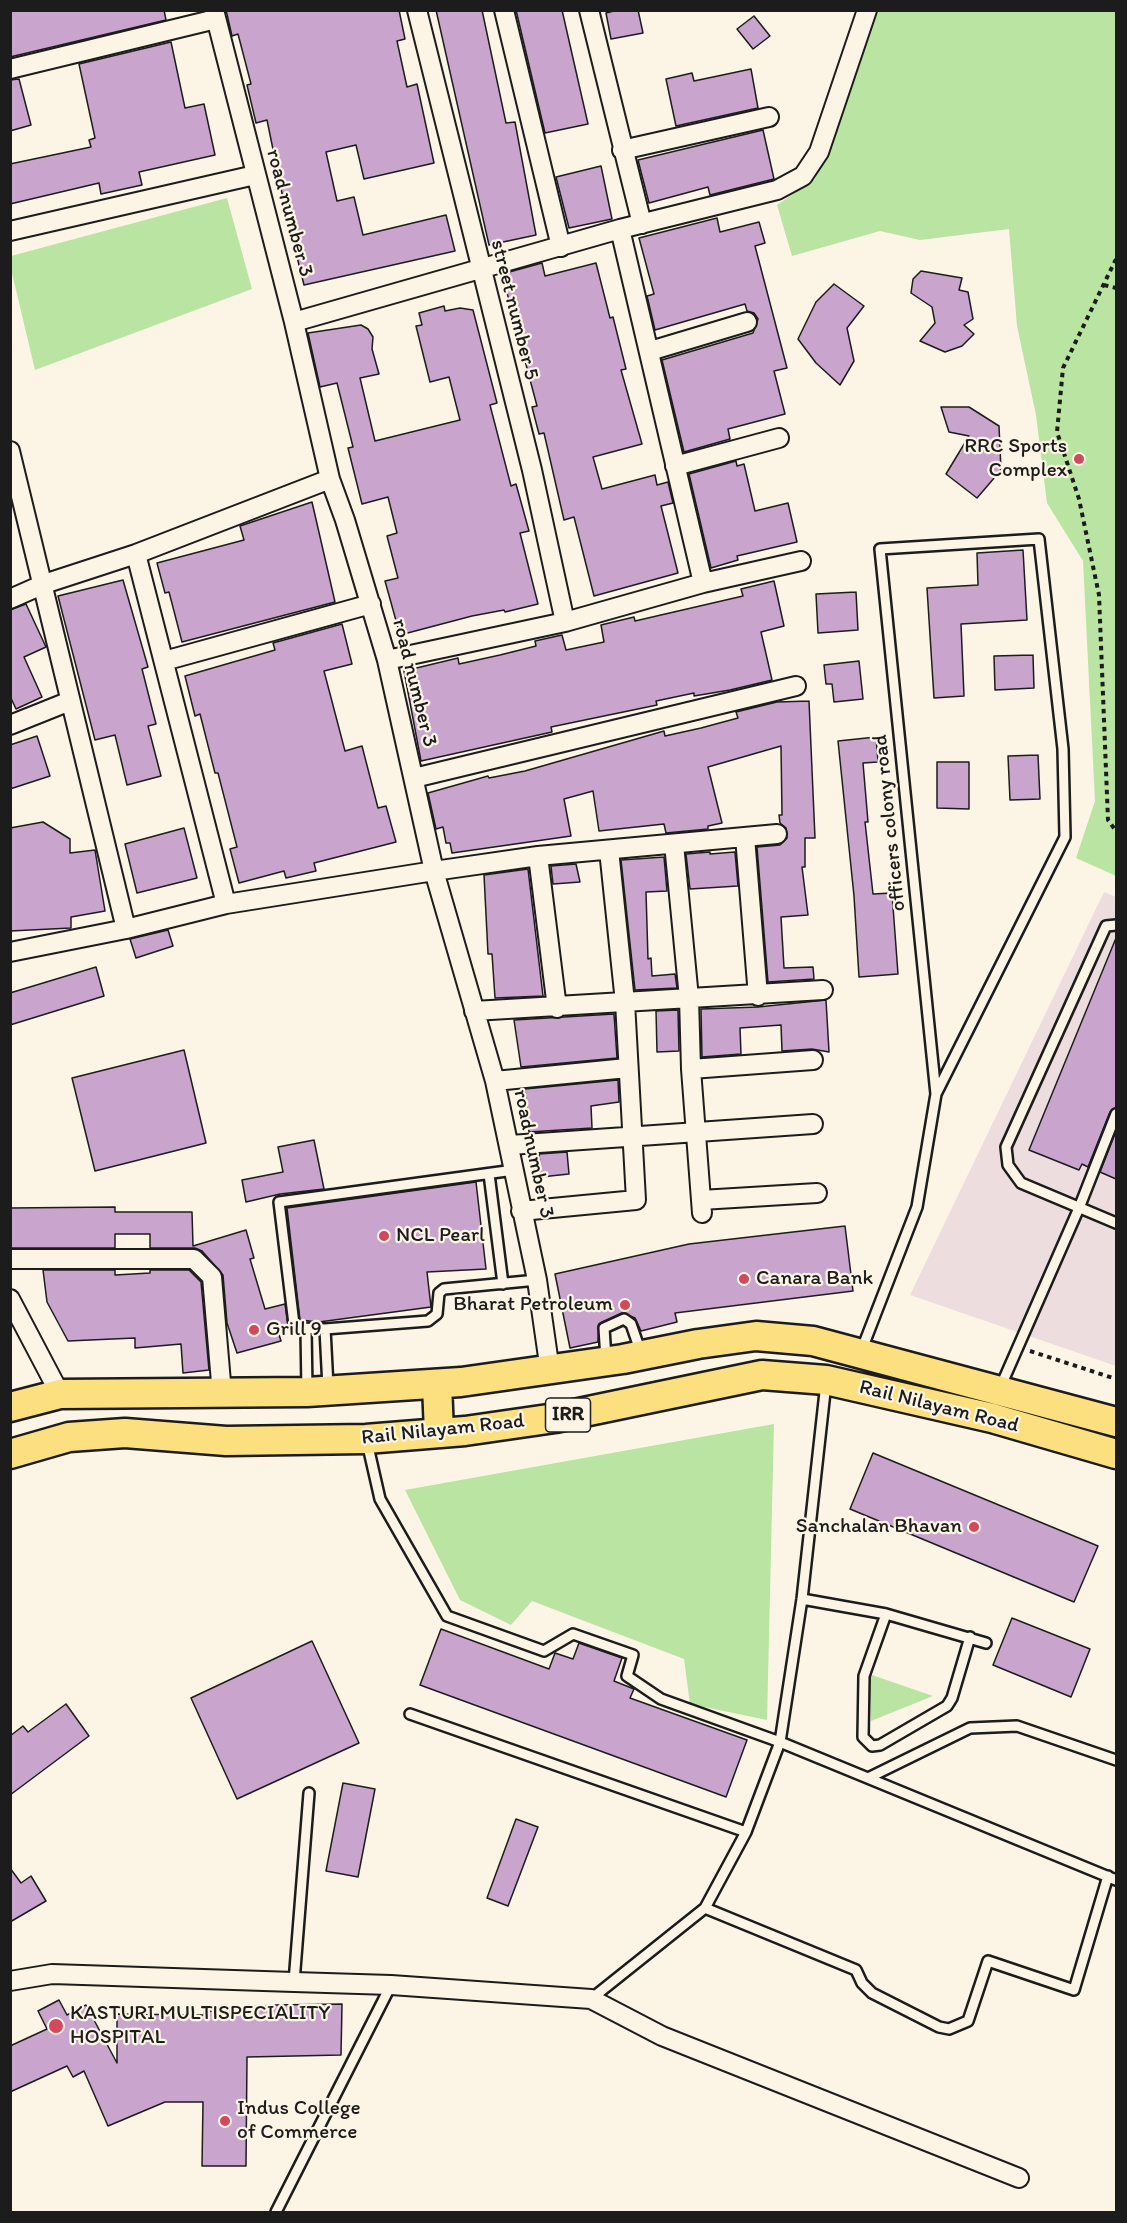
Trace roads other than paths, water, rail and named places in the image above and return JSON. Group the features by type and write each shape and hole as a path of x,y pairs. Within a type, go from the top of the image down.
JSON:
{"main road":[{"name":"Rail Nilayam Road","path":"10,1407 60,1394 222,1394 437,1384 550,1371 756,1336 813,1341 1116,1422"},
{"name":"Rail Nilayam Road","path":"10,1454 69,1437 124,1433 226,1441 366,1439 439,1433 555,1418 762,1375 826,1380 992,1418 1116,1454"},
{"path":"437,1384 439,1433"},
{"path":"10,1472 49,1442"}],"street":[{"name":"street number 5","path":"417,10 532,470 565,622"},
{"path":"504,10 561,247"},
{"path":"589,10 642,224"},
{"path":"294,322 620,229 777,190 803,176 819,152 867,10"},
{"path":"10,69 215,15"},
{"name":"road number 3","path":"215,15 294,322 330,479 345,520 387,660 434,871 495,1081 537,1280 550,1371"},
{"path":"622,150 769,117"},
{"path":"10,231 255,176"},
{"path":"620,229 703,583"},
{"path":"650,351 747,322"},
{"path":"675,466 779,438"},
{"path":"10,451 126,929"},
{"path":"10,599 44,584 136,554 330,479"},
{"path":"136,554 226,904"},
{"path":"387,660 565,622 703,583 801,561"},
{"path":"164,661 371,604"},
{"path":"414,778 796,686"},
{"path":"10,725 70,702"},
{"path":"10,952 126,929 226,904 434,871 538,856 777,834"},
{"path":"745,837 758,996"},
{"path":"674,844 689,998 690,1069 697,1133 701,1207 818,1193"},
{"path":"521,1211 636,1200 625,1002 609,850"},
{"path":"538,856 557,1008"},
{"path":"474,1011 758,996 823,990"},
{"path":"690,1069 813,1060"},
{"path":"495,1081 627,1068"},
{"path":"510,1146 813,1124"},
{"path":"10,1259 194,1259 212,1276 222,1394"},
{"path":"10,1299 60,1394"},
{"path":"10,1981 52,1974 391,1985 591,1999 662,2036 1019,2178"}],"lane":[{"name":"officers colony road","path":"1039,539 1063,749 1065,837 936,1094 879,549 1039,539"},
{"path":"1116,925 1106,926 1006,1147 1008,1165 1021,1183 1116,1224"},
{"path":"861,1353 917,1207 936,1094"},
{"path":"999,1390 1079,1208 1116,1114"},
{"path":"514,1170 279,1202 294,1324 298,1328 325,1329 428,1322 437,1314 439,1293 444,1289 537,1280"},
{"path":"489,1174 503,1284"},
{"path":"607,1362 604,1328 624,1319 631,1324 641,1355"},
{"path":"306,1329 317,1391"},
{"path":"317,1391 325,1329"},
{"path":"591,1999 705,1908 746,1832 780,1742 802,1599 826,1380"},
{"path":"366,1439 380,1499 447,1616 544,1651 573,1634 633,1654 627,1676 661,1699 780,1742 1112,1878 1074,1990 988,1961 968,2021 949,2029 939,2027 872,1993 862,1983 856,1970 705,1908"},
{"path":"802,1599 886,1614 986,1642"},
{"path":"886,1614 864,1676 863,1737 872,1746 880,1745 947,1706 952,1698 970,1637"},
{"path":"410,1714 746,1832"},
{"path":"868,1778 970,1728 1017,1726 1116,1760"},
{"path":"294,1982 309,1793"},
{"path":"276,2212 391,1985"}],"place":[{"name":"RRC Sports Complex","path":"1079,459"},
{"name":"NCL Pearl","path":"384,1236"},
{"name":"Canara Bank","path":"744,1279"},
{"name":"Bharat Petroleum","path":"625,1305"},
{"name":"Grill 9","path":"254,1330"},
{"name":"Sanchalan Bhavan","path":"974,1527"},
{"name":"KASTURI MULTISPECIALITY HOSPITAL","path":"56,2026"},
{"name":"Indus College of Commerce","path":"225,2121"}]}
